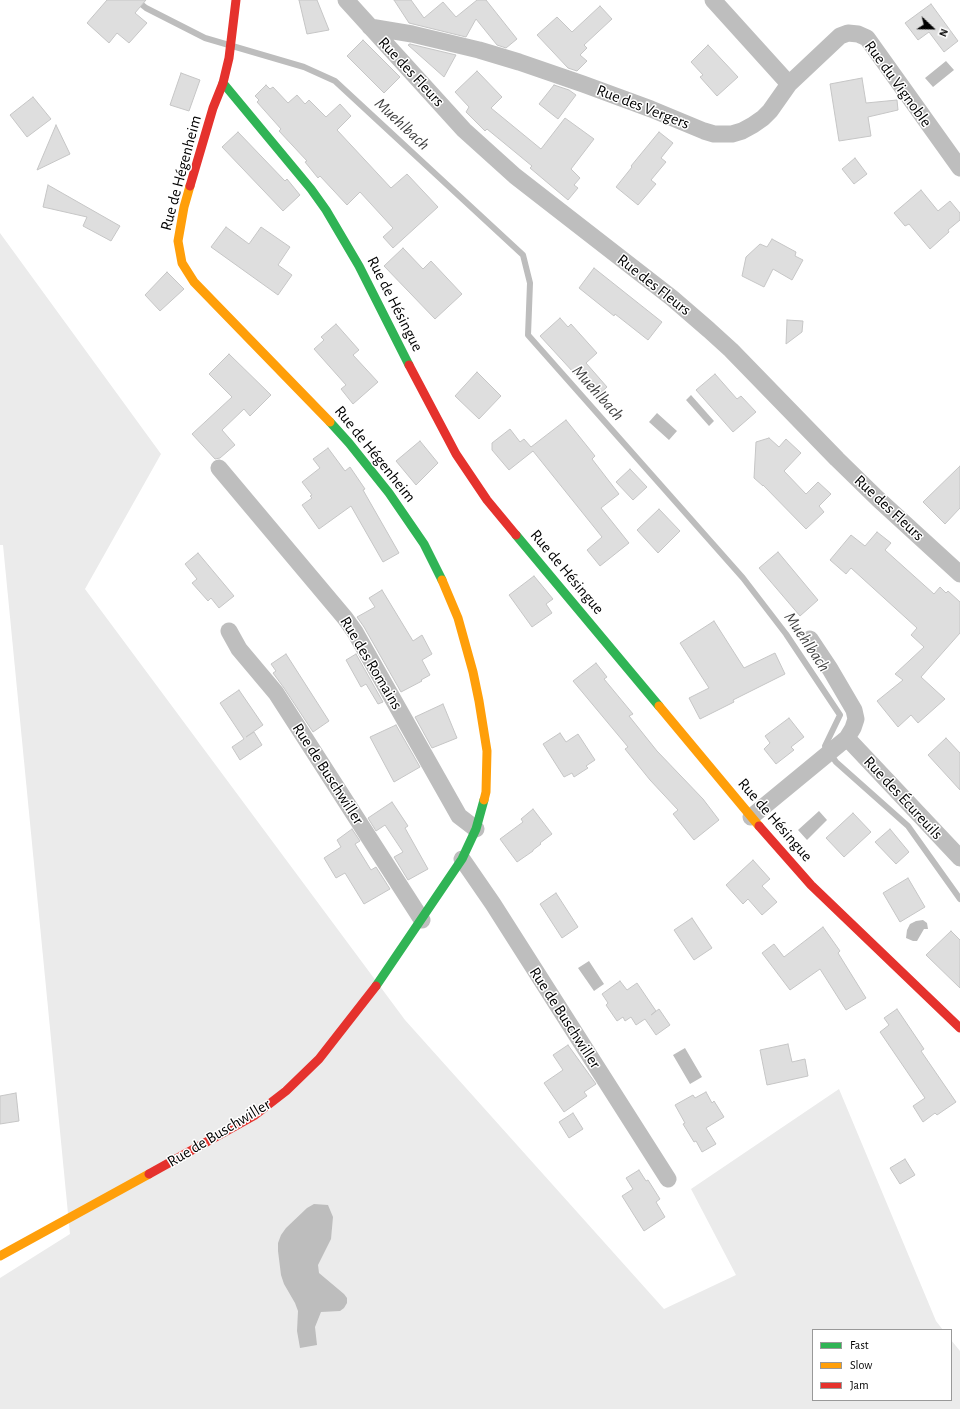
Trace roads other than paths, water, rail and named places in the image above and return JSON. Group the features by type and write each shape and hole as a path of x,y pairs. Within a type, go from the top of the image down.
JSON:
{"street":[{"name":"Rue de Hégenheim","path":"236,0 229,58 223,83 213,108 184,207 178,241 182,263 194,282 323,414 349,443 390,493 424,544 441,578 458,618 467,647 479,701 486,745 487,771 486,792 476,829 462,859 448,881"},
{"name":"Rue des Fleurs","path":"346,0 464,130 515,176 672,298 709,330 731,350 847,469 960,574"},
{"path":"713,0 789,84"},
{"name":"Rue des Vergers","path":"370,27 412,34 479,50 519,62 651,109 714,134 732,134 753,125 770,111 789,84"},
{"name":"Rue du Vignoble","path":"789,84 840,36 848,33 858,34 867,38 960,168"},
{"name":"Rue de Hésingue","path":"223,83 311,189 326,210 359,266 456,454 487,500 751,817 811,885 960,1028"},
{"name":"Rue des Romains","path":"219,468 345,618 355,632 459,816 476,829"},
{"name":"Rue de Buschwiller","path":"229,631 239,649 276,693 422,920"},
{"path":"751,817 843,741 853,728 856,719 854,710 810,639"},
{"name":"Rue des Écureuils","path":"843,741 960,858"},
{"name":"Rue de Buschwiller","path":"462,859 493,904 668,1179"},
{"name":"Rue de Buschwiller","path":"0,1256 254,1115 286,1091 319,1059 380,981 448,881"}],"waterway":[{"name":"Muehlbach","path":"136,0 146,8 205,38 304,67 335,81 523,255 530,283 528,335 743,578 786,634 840,715 825,746 836,762 908,826 960,899"}]}
